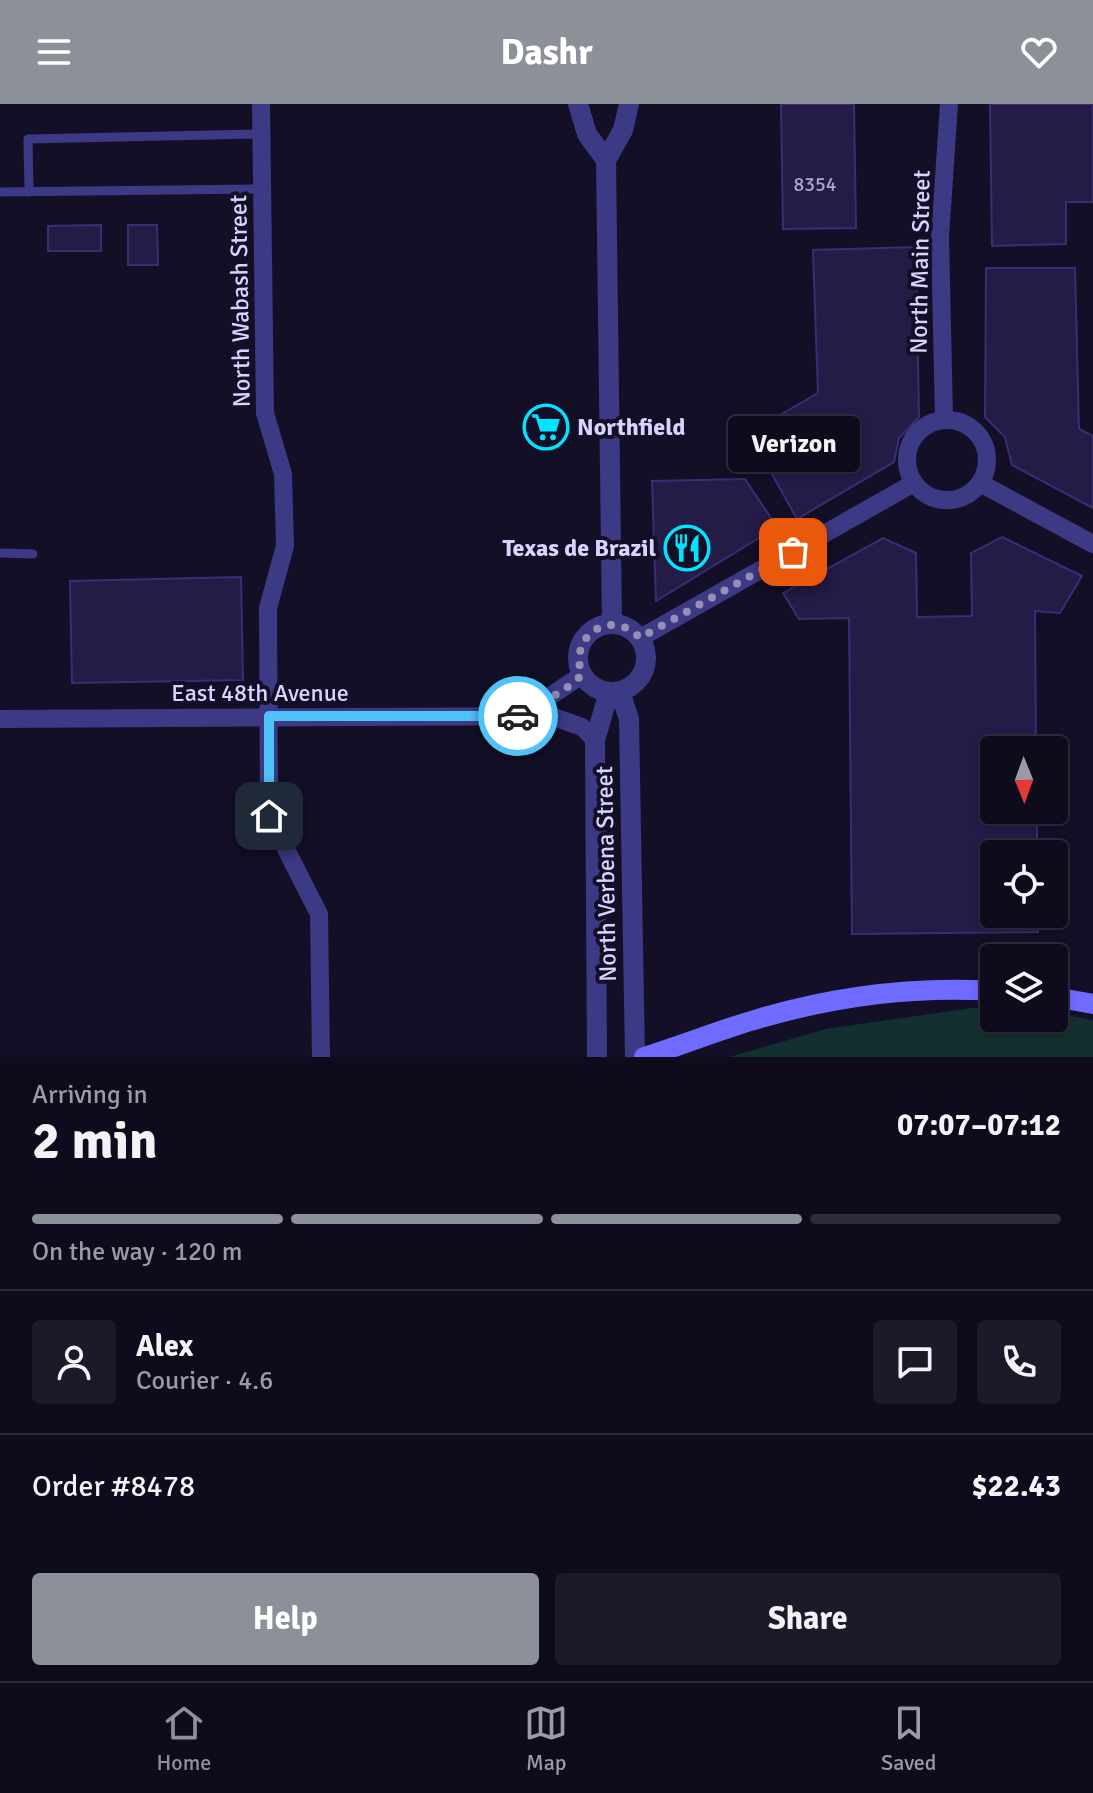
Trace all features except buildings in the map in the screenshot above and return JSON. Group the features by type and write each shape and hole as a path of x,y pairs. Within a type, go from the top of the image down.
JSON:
{"main road":[{"path":"644,1057 761,1018 832,1001 912,991 980,991"},
{"path":"1068,1000 1093,1004"}],"street":[{"name":"North Wabash Street","path":"261,104 265,413 283,474 285,546 268,608 269,816 319,914 321,1057"},
{"path":"578,104 587,134 606,160"},
{"path":"612,624 606,160 623,130 629,104"},
{"name":"North Main Street","path":"944,420 940,237 949,104"},
{"path":"944,420 957,421 978,435 987,459 980,483 959,498 947,500 934,498 914,483 907,460 914,438 932,423 944,420"},
{"path":"640,638 914,483"},
{"path":"980,483 1093,544"},
{"path":"612,624 632,631 640,638 646,659 639,680 614,692 598,690 582,675 578,653 582,641 590,632 612,624"},
{"path":"520,716 582,675"},
{"name":"North Verbena Street","path":"597,1057 595,740 614,692"},
{"name":"North Verbena Street","path":"614,692 629,719 635,1057"},
{"name":"East 48th Avenue","path":"0,719 520,716 569,721 582,727 595,740"}],"lane":[{"path":"29,192 28,139 261,134"},
{"path":"0,192 262,189"},
{"path":"0,553 33,554"}],"green space":[{"path":"980,1008 980,1032 1068,1032 1068,1016 1093,1020 1093,1057 729,1057 826,1029"}],"way so far":[{"path":"518,716 564,690 582,675 578,653 582,641 600,626 622,626 640,638 793,552"}],"place":[{"name":"Northfield","path":"546,427"},
{"name":"Texas de Brazil","path":"687,548"},
{"name":"Verizon","path":"793,552"}],"route":[{"path":"269,816 269,716 518,716"}]}
